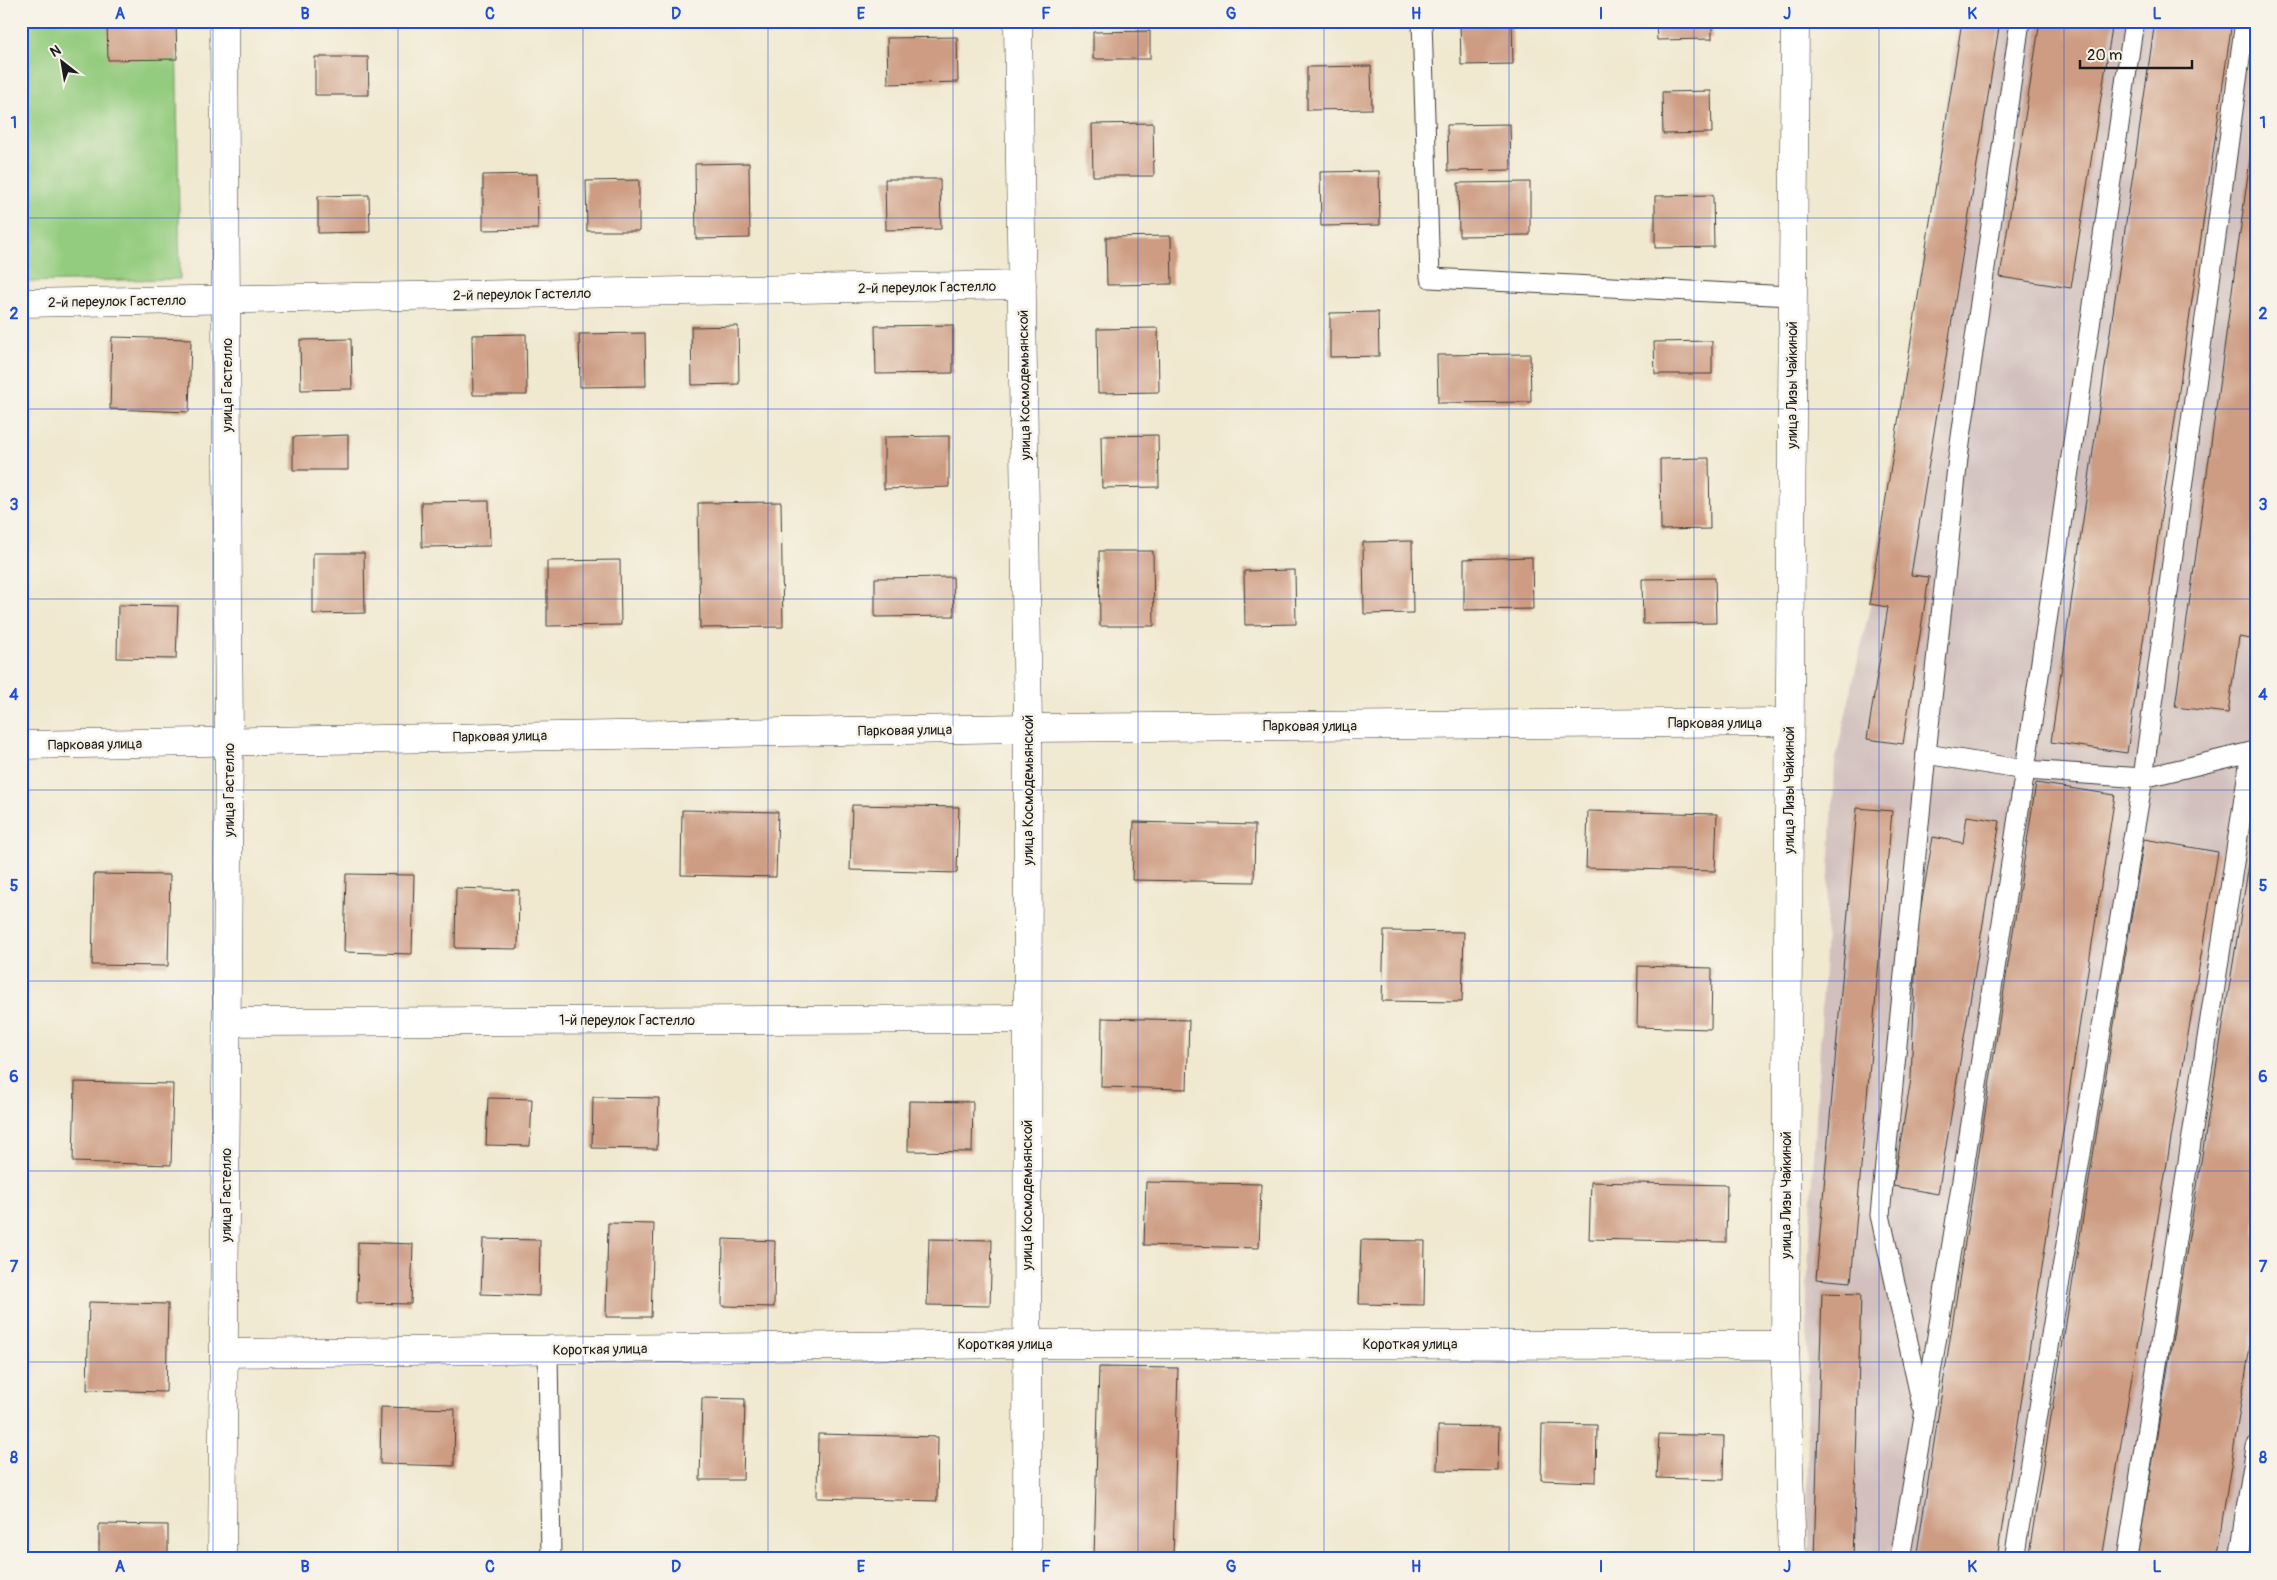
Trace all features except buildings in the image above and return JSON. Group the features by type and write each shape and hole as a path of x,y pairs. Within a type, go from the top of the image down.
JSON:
{"street":[{"name":"улица Гастелло","path":"222,1559 229,741 224,21"},
{"name":"улица Космодемьянской","path":"1018,21 1028,728 1026,1559"},
{"name":"улица Лизы Чайкиной","path":"1792,1559 1785,1345 1795,21"},
{"name":"2-й переулок Гастелло","path":"21,303 1022,285"},
{"name":"Парковая улица","path":"21,745 1028,728 1789,722"},
{"name":"1-й переулок Гастелло","path":"227,1022 1028,1019"},
{"name":"Короткая улица","path":"224,1353 1027,1344 1785,1345"}],"lane":[{"path":"1422,21 1430,278 1793,296"},
{"path":"1924,1415 1880,1215 1958,458 2020,21"},
{"path":"1900,1559 2025,770 2134,21"},
{"path":"2014,1559 2143,778 2245,21"},
{"path":"1926,754 2025,770 2143,778 2253,750 2127,1559"},
{"path":"548,1350 551,1559"},
{"path":"2238,1559 2256,1447"}],"shaded area":[{"path":"1958,21 2256,21 2256,1559 1808,1559 1807,1289 1835,762 1876,580"}],"green space":[{"path":"21,21 176,21 180,279 21,282"}]}
